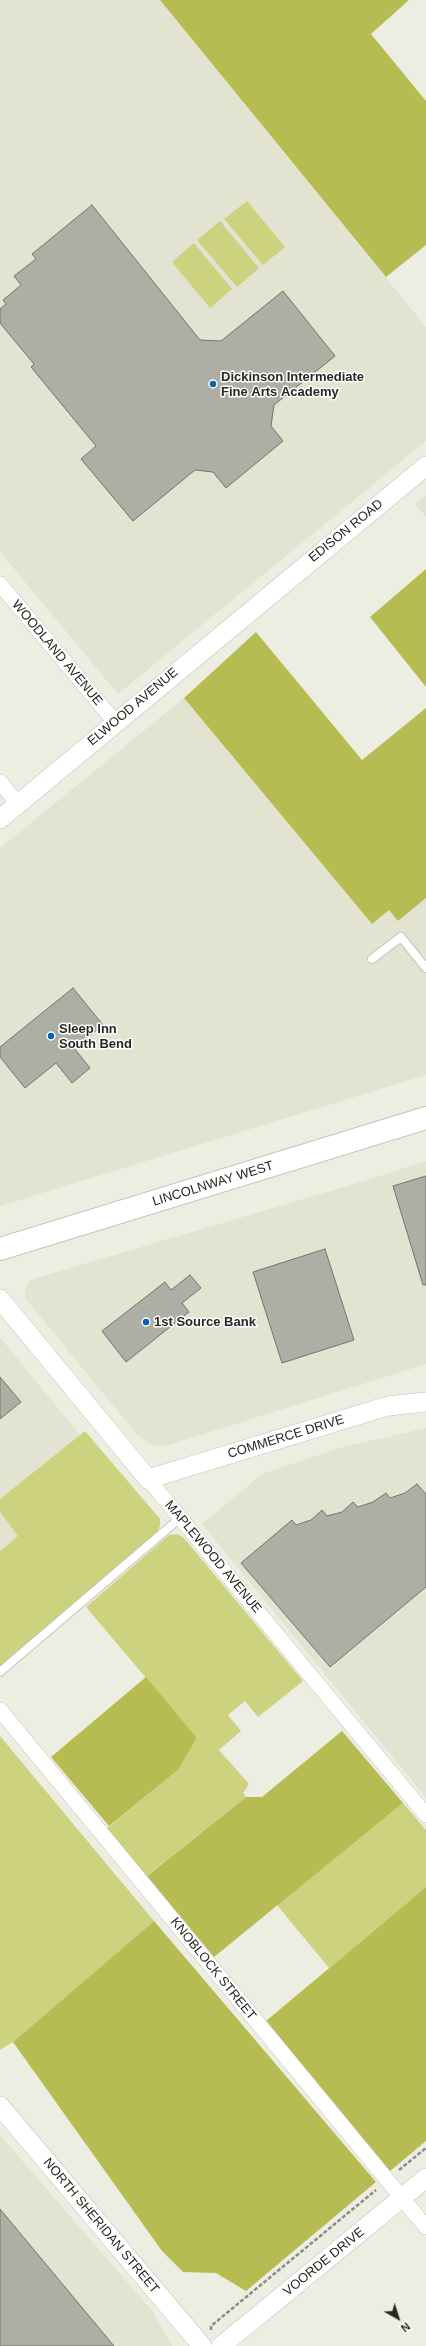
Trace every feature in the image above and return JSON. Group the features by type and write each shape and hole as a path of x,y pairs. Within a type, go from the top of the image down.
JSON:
{"main road":[{"name":"LINCOLNWAY WEST","path":"0,1249 426,1118"}],"street":[{"name":"EDISON ROAD","path":"266,597 426,466"},
{"name":"WOODLAND AVENUE","path":"0,584 114,722"},
{"name":"ELWOOD AVENUE","path":"0,818 266,597"},
{"path":"0,782 18,804"},
{"name":"MAPLEWOOD AVENUE","path":"0,1299 426,1814"},
{"name":"COMMERCE DRIVE","path":"148,1479 388,1406 426,1402"},
{"name":"KNOBLOCK STREET","path":"0,1710 426,2226"},
{"name":"NORTH SHERIDAN STREET","path":"0,2106 211,2342"},
{"name":"VOORDE DRIVE","path":"211,2342 402,2198 426,2178"}],"lane":[{"path":"372,959 400,937 426,968"},
{"path":"0,1672 180,1518"}],"path":[{"path":"211,2342 211,2326 426,2148"}],"shaded area":[{"name":"Dickinson Intermediate Fine Arts Academy","path":"0,0 160,0 426,327 426,441 118,694 0,552"},
{"path":"426,495 426,517 415,504"},
{"path":"184,698 372,924 389,910 399,921 426,898 426,1075 0,1206 0,848"},
{"path":"426,1161 426,1364 169,1445 153,1446 138,1436 25,1298 25,1289 30,1280 374,1178"},
{"path":"0,1337 80,1435 0,1499"},
{"path":"426,1428 426,1798 202,1524 262,1474 343,1447"},
{"path":"0,1512 19,1536 0,1551"},
{"path":"0,2135 153,2312 172,2346 0,2346"}],"green space":[{"path":"160,0 409,0 371,34 426,101 426,245 386,277"},
{"path":"247,201 285,247 263,265 224,219"},
{"path":"220,221 259,268 237,287 197,240"},
{"path":"194,243 232,289 210,308 172,262"},
{"path":"426,569 426,687 370,617"},
{"path":"256,632 362,760 426,708 426,898 398,921 389,910 372,924 184,698"},
{"path":"85,1431 160,1519 160,1526 155,1535 0,1666 0,1551 18,1536 0,1512 0,1499"},
{"path":"178,1534 184,1538 303,1681 258,1717 245,1701 228,1715 241,1731 219,1750 249,1784 243,1793 246,1797 145,1877 106,1829 178,1770 197,1738 86,1607 169,1535"},
{"path":"146,1677 197,1738 178,1770 109,1826 51,1757"},
{"path":"342,1731 403,1803 214,1957 147,1876 246,1797 262,1797"},
{"path":"0,1736 154,1921 13,2042 0,2050"},
{"path":"403,1803 426,1830 426,1887 329,1968 277,1905"},
{"path":"426,1887 426,2141 390,2171 266,2021"},
{"path":"154,1921 376,2182 246,2291 216,2273 183,2272 162,2251 13,2042"}],"building":[{"path":"92,205 200,340 221,341 283,291 335,356 274,405 271,426 283,441 226,488 213,472 195,470 133,521 81,459 96,446 31,367 34,364 0,323 0,309 6,304 3,300 21,285 14,276 36,259 32,254"},
{"name":"Sleep Inn South Bend","path":"73,988 103,1025 74,1048 90,1068 72,1083 56,1063 25,1088 0,1057 0,1047"},
{"path":"426,1176 426,1285 423,1285 393,1186"},
{"path":"325,1249 354,1340 282,1363 253,1272"},
{"name":"1st Source Bank","path":"190,1275 201,1288 182,1303 189,1312 126,1362 102,1331 165,1282 171,1290"},
{"path":"0,1377 21,1402 0,1419"},
{"path":"417,1484 426,1494 426,1587 330,1667 241,1563 292,1520 296,1525 311,1520 322,1510 327,1516 342,1512 353,1502 358,1507 373,1502 386,1493 390,1498 405,1493"},
{"path":"0,2209 114,2346 0,2346"}],"place":[{"name":"Dickinson Intermediate Fine Arts Academy","path":"213,384"},
{"name":"Sleep Inn South Bend","path":"51,1036"},
{"name":"1st Source Bank","path":"146,1322"}]}
